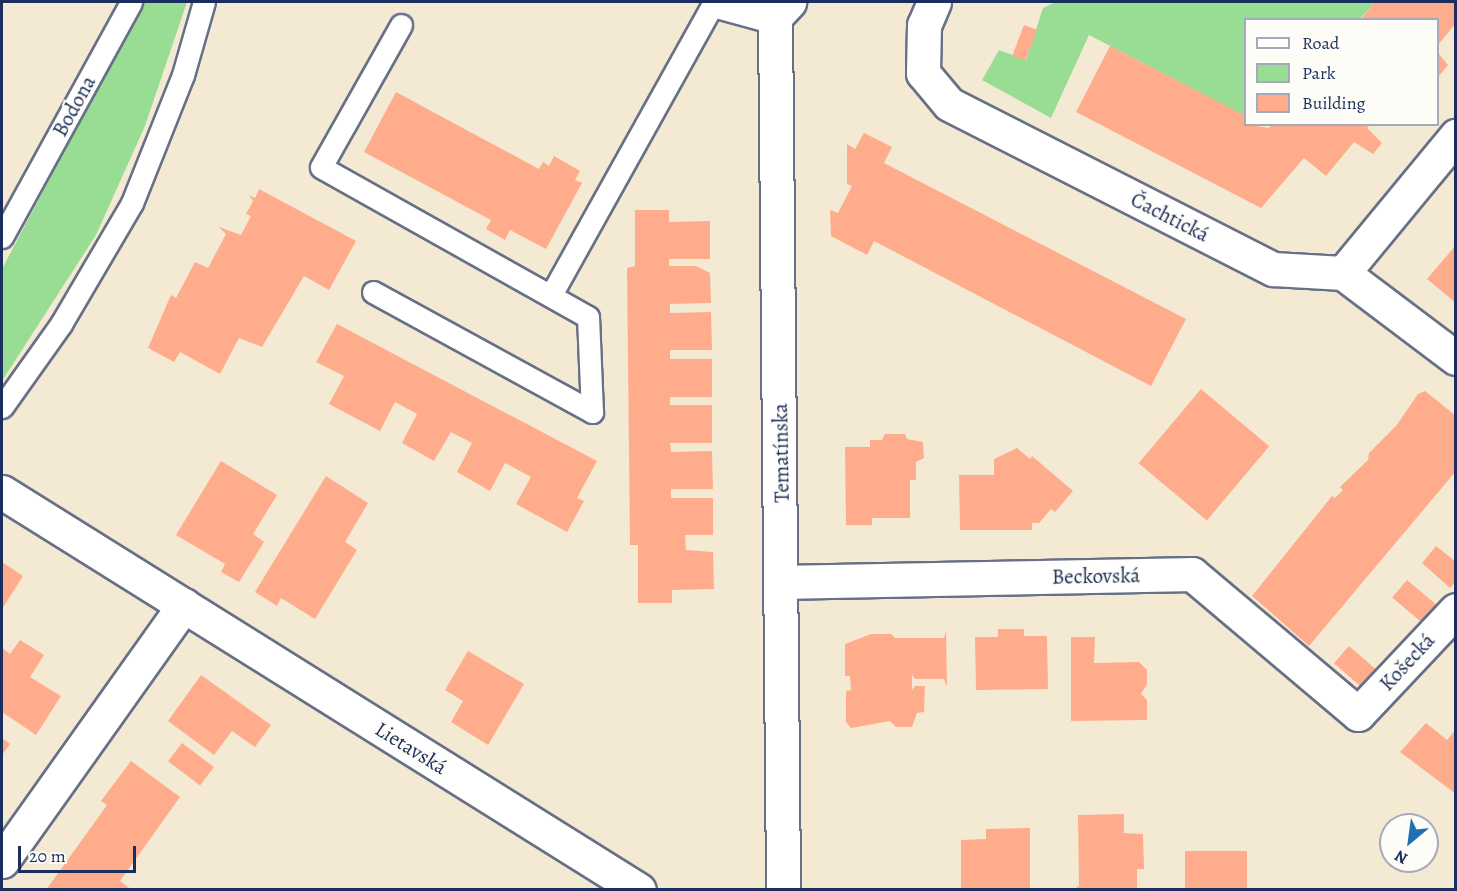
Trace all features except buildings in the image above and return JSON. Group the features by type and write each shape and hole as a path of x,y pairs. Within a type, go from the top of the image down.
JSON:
{"street":[{"path":"721,2 782,9"},
{"name":"Čachtická","path":"934,2 924,25 923,73 949,104 1273,269 1343,273"},
{"name":"Tematínska","path":"782,9 783,890"},
{"path":"1455,136 1343,273 1455,358"},
{"name":"Lietavská","path":"2,492 639,890"},
{"name":"Beckovská","path":"782,582 1192,574 1359,714"},
{"path":"2,861 184,605"},
{"name":"Košecká","path":"1359,714 1455,610"}],"lane":[{"name":"Bodona","path":"2,237 9,206 131,2"},
{"path":"2,407 61,324 132,203 183,75 204,2"},
{"path":"551,295 714,2"},
{"path":"373,292 592,412 588,317 321,167 401,25"}],"green space":[{"path":"143,2 187,2 145,126 96,235 2,381 2,269"},
{"path":"1056,2 1375,2 1361,18 1244,18 1244,115 1089,35 1051,118 982,80 999,50 1026,60 1043,8"}]}
